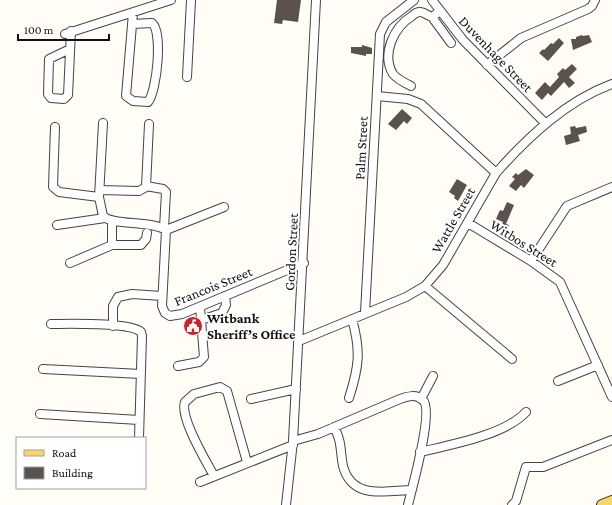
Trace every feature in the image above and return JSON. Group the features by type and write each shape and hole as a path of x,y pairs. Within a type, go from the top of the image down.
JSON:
{"main road":[{"path":"602,505 612,501"}],"street":[{"path":"70,49 49,59 48,94 51,98 64,99 68,95 70,49 68,33 171,0"},
{"path":"187,77 191,0"},
{"name":"Gordon Street","path":"286,505 293,443 304,263 316,0"},
{"name":"Palm Street","path":"365,313 379,42 382,28 386,22 414,0"},
{"name":"Duvenhage Street","path":"432,0 463,40 546,124"},
{"path":"487,65 521,38 588,9 595,0"},
{"path":"432,17 440,11"},
{"path":"411,86 396,77 392,72 390,59 391,41 398,28 416,13 422,12 432,17 451,43"},
{"path":"132,24 152,23 156,28 158,38 156,80 153,94 148,102 134,101 126,96 132,24 133,13"},
{"name":"Wattle Street","path":"299,341 406,297 425,286 443,265 496,173 546,124 576,101 612,84"},
{"path":"377,96 408,99 421,104 496,173"},
{"path":"103,123 99,194 101,210 109,220 112,245"},
{"path":"55,127 53,188 59,192 99,194 139,191 146,186 149,124"},
{"name":"Francois Street","path":"146,186 163,189 166,192 162,296 164,310 170,316 182,314 200,307 304,263"},
{"path":"531,261 566,206 612,187"},
{"path":"57,225 109,220 149,223 165,229 224,207"},
{"name":"Witbos Street","path":"468,223 531,261 552,275 563,286 612,397"},
{"path":"70,263 112,245 141,245 146,239 147,233"},
{"path":"425,286 512,360"},
{"path":"113,326 113,306 118,297 132,294 162,296"},
{"path":"201,320 222,313 226,305 225,296"},
{"path":"178,366 199,362 203,359 205,354 200,307"},
{"path":"349,398 359,364 358,339 352,319"},
{"path":"50,324 113,326 134,328 141,332 139,437"},
{"path":"558,381 598,365"},
{"path":"43,370 141,374"},
{"path":"421,398 433,376"},
{"path":"214,476 184,413 185,402 194,394 220,387 227,391 247,462"},
{"path":"251,399 296,390"},
{"path":"200,482 318,434 400,398 409,396 421,398"},
{"path":"408,505 420,452 427,409 421,398"},
{"path":"420,452 513,424 526,412"},
{"path":"40,414 139,420"},
{"path":"334,427 342,445 344,467 354,483 360,489 379,492 411,490"},
{"path":"512,505 516,501 526,467 543,467 612,440"}],"building":[{"path":"277,0 301,0 298,22 283,20 282,24 274,23"},
{"path":"589,35 592,42 573,50 571,39 576,39 576,37"},
{"path":"559,38 564,43 548,61 539,53"},
{"path":"362,45 372,48 372,54 366,54 366,56 351,53 351,47 362,47"},
{"path":"572,64 577,69 569,77 575,83 569,88 564,82 551,96 548,93 542,100 535,93 545,82 550,87 559,77 557,74 563,68 565,70"},
{"path":"402,109 412,118 407,124 404,121 396,130 388,124"},
{"path":"575,126 576,128 586,126 587,132 578,135 580,141 566,145 564,136 571,134 570,127"},
{"path":"526,169 534,175 524,188 521,185 516,191 509,186 515,179 512,177 516,173 518,175"},
{"path":"457,179 467,185 458,201 454,198 455,196 449,192"},
{"path":"507,202 514,205 506,224 509,225 506,232 500,229 503,222 496,219 500,210 503,211"}],"place":[{"name":"Witbank Sheriff’s Office","path":"193,326"}]}
